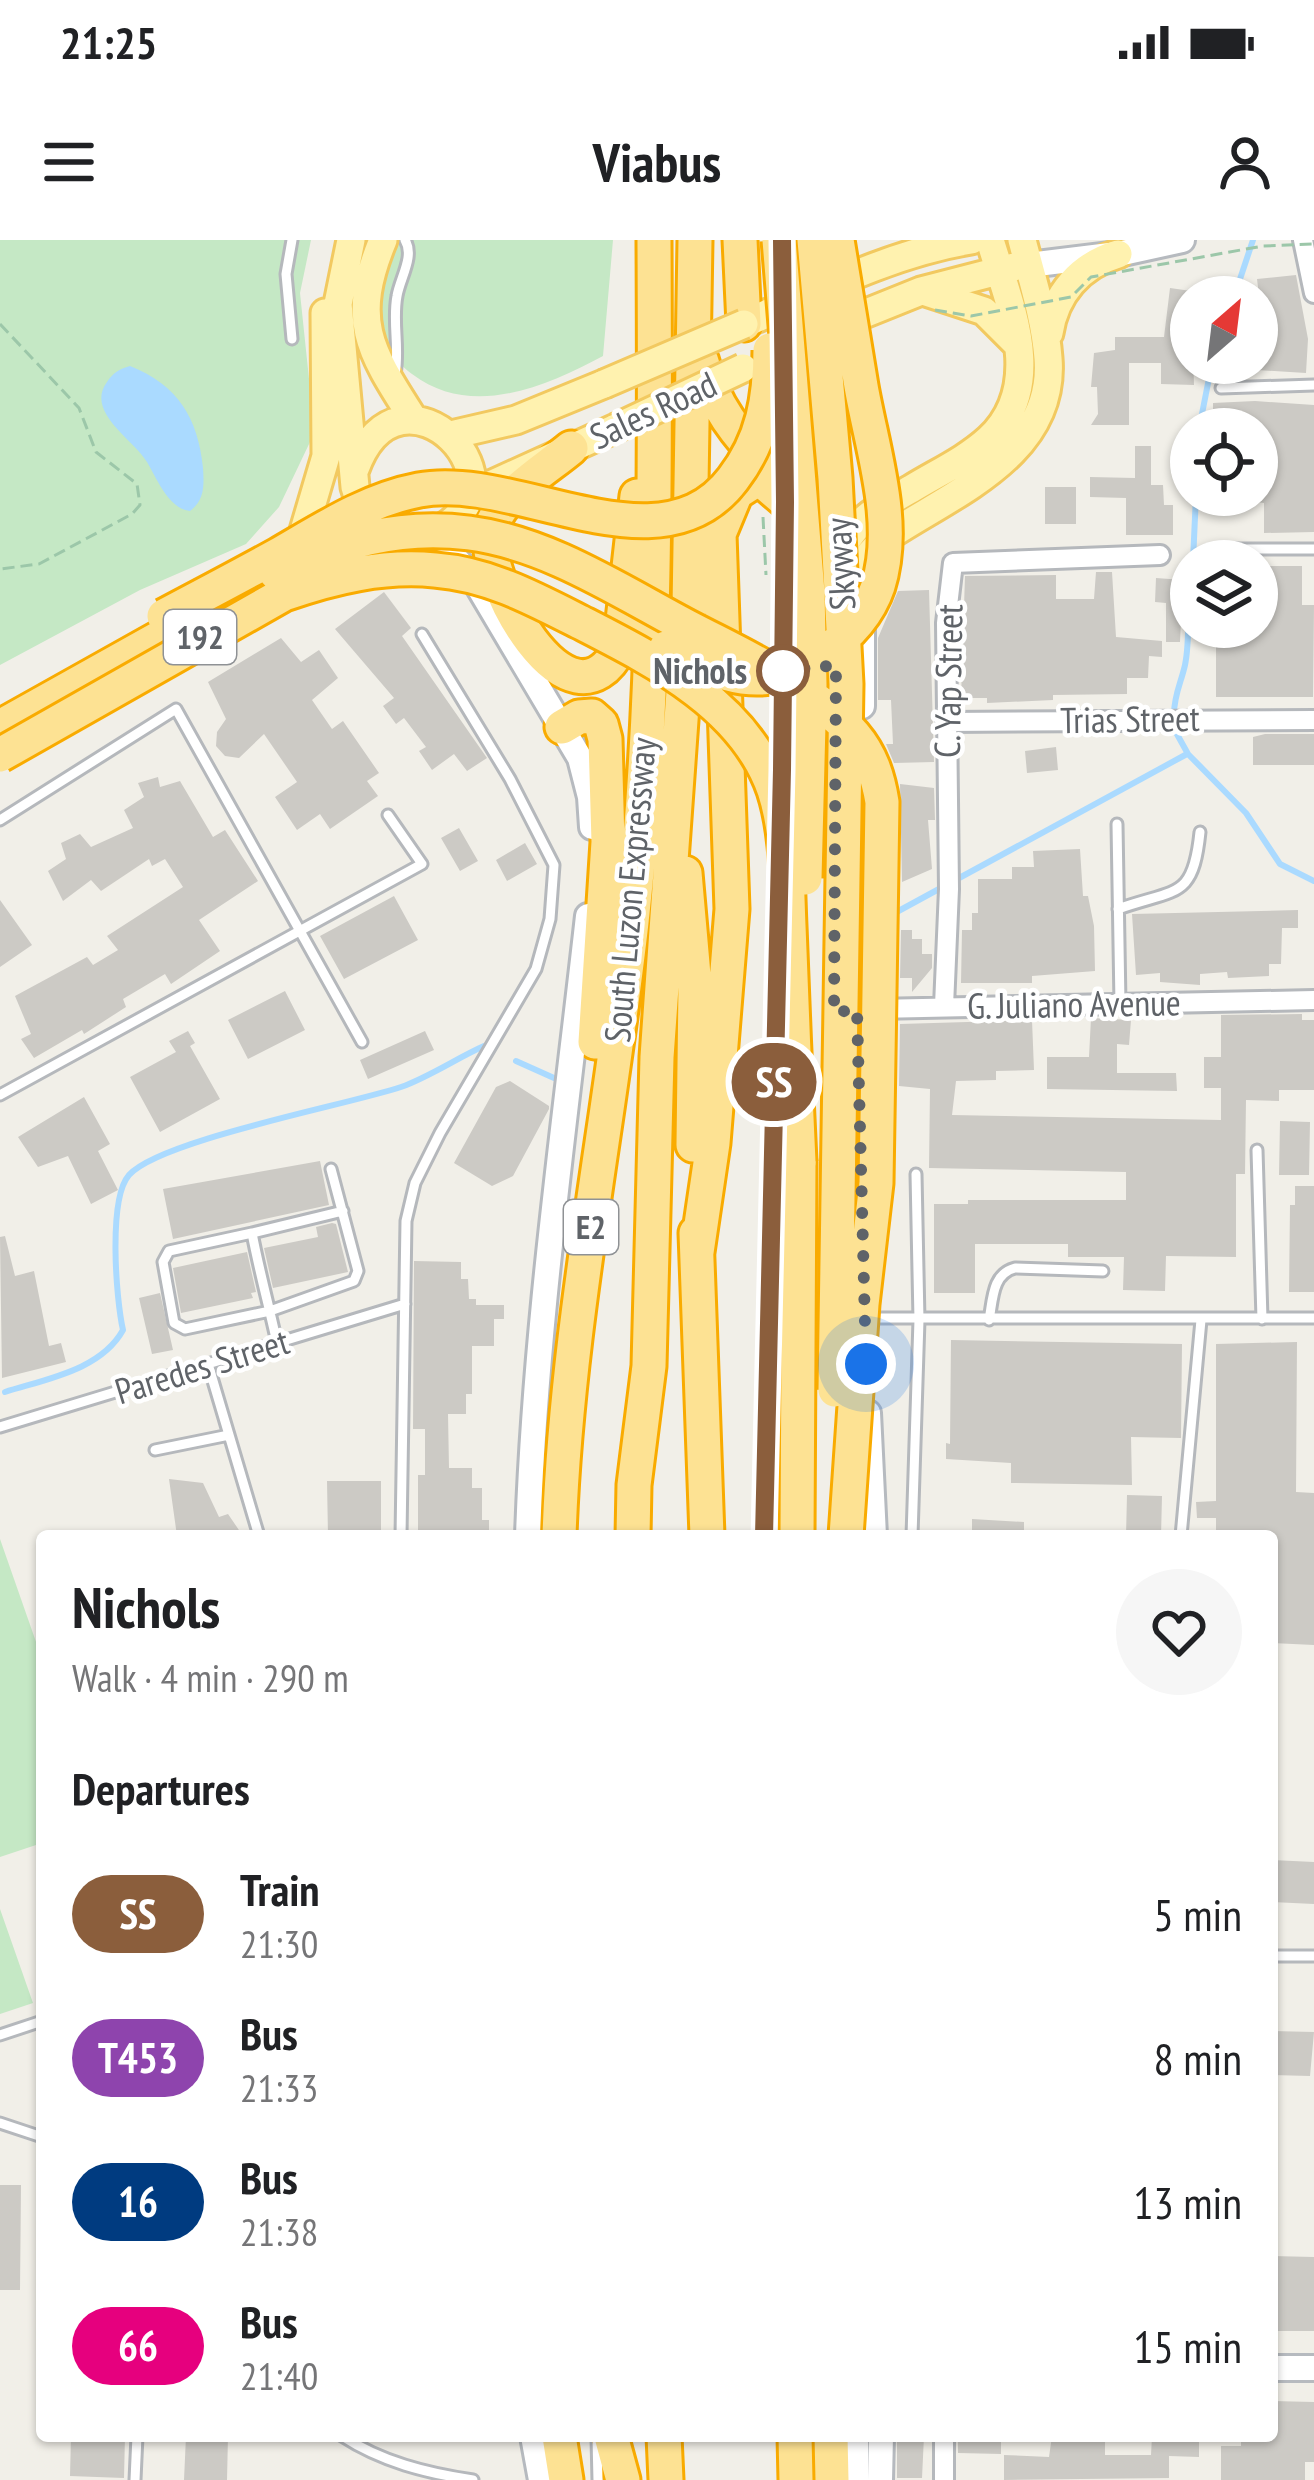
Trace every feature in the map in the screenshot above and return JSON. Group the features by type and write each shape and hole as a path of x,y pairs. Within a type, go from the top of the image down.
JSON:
{"highway":[{"name":"South Luzon Expressway","path":"633,1530 652,1323 657,1057 689,608 694,240"},
{"path":"740,240 744,324"},
{"path":"0,703 356,511 401,494 466,487 637,521 670,518 702,506 729,485 748,457 765,411 770,387 769,240"},
{"name":"Skyway","path":"779,240 800,479 810,685 796,1530"},
{"name":"Skyway","path":"814,240 838,519 845,684 833,1530"},
{"path":"0,743 275,585 340,559 398,548 455,549 502,563 722,675 779,677 807,665 864,616 876,591 885,552 881,491 837,240"},
{"name":"South Luzon Expressway","path":"559,1530 568,1383 632,918 653,598 652,242"},
{"path":"693,331 706,380 730,424 852,560"},
{"path":"571,448 498,513 489,542 486,579 536,649 550,664 575,675 594,673 609,663 623,638 636,498 656,450"},
{"path":"697,1252 715,1120 731,909 718,541 733,499 743,485 756,480 852,560"},
{"path":"0,727 304,558 346,541 422,530 487,536 550,555 765,668 842,722 870,758 882,802 876,1183 862,1304 848,1530"},
{"path":"0,754 284,594 317,582 359,572 437,570 477,577 528,595 638,652 692,687 736,728 766,770 785,850 799,1162"},
{"path":"562,727 592,716 601,724 605,739 608,842 592,1090 600,1165"},
{"name":"South Luzon Expressway","path":"677,806 694,965 693,1188 706,1530"},
{"path":"561,2442 566,2480"},
{"path":"613,2442 623,2480"},
{"path":"664,2442 666,2480"},
{"path":"796,2442 796,2480"},
{"path":"831,2442 832,2480"}],"main road":[{"path":"382,240 365,310 377,364 414,420 451,435 465,452 471,472 465,504 486,579 580,758 590,797 593,845 530,1460 528,1530"},
{"name":"Sales Road","path":"451,435 516,420 886,263 932,246 971,240"},
{"path":"848,1530 840,1320 852,560 869,514 968,455 994,434 1014,404 1020,386 1019,348 990,240"},
{"path":"852,560 870,554 884,539 979,479 1016,448 1044,402 1051,323 1064,290 1097,262 1182,240"},
{"path":"350,243 338,304 361,506 389,532 421,535 486,579"},
{"path":"303,534 326,455 325,281 330,264 350,243"},
{"path":"1048,355 1026,252 1118,254"},
{"name":"Sales Road","path":"465,504 571,448 999,269 1026,252"},
{"path":"920,299 984,311 1019,348"},
{"name":"192","path":"0,713 285,550 355,478 362,449 376,434 414,420"},
{"name":"192","path":"0,754 284,589 421,535 465,504"},
{"path":"320,574 426,570 486,579"},
{"path":"845,1011 874,1530"},
{"path":"1278,2368 1314,2368"},
{"path":"534,2442 541,2480"},
{"path":"856,2442 856,2480"},
{"path":"880,2442 880,2480"}],"street":[{"path":"1303,240 1312,256 1314,293"},
{"name":"C. Yap Street","path":"944,1006 950,889 946,623 953,563 1160,555"},
{"name":"Trias Street","path":"946,722 1314,720"},
{"name":"G. Juliano Avenue","path":"845,1011 1314,1000"},
{"path":"944,2442 944,2480"}],"lane":[{"path":"292,240 286,274 292,339"},
{"path":"393,388 399,353 396,301 410,248 405,240"},
{"path":"1221,388 1314,385"},
{"path":"1278,549 1314,549"},
{"path":"401,1530 406,1221 416,1183 440,1133 536,969 550,919 554,865 510,779 422,634"},
{"path":"0,820 176,709 362,1042"},
{"path":"0,1095 422,864 388,815"},
{"path":"1117,824 1120,1004"},
{"path":"1118,909 1183,886 1192,878 1200,832"},
{"path":"1257,1150 1262,1319"},
{"path":"331,1169 343,1211 358,1271 354,1281 270,1311 185,1330 174,1323 163,1262 169,1251 343,1211"},
{"path":"912,1530 919,1320 916,1174"},
{"path":"252,1233 277,1343"},
{"path":"989,1320 997,1277 1005,1270 1103,1270"},
{"name":"Paredes Street","path":"0,1427 405,1304"},
{"path":"865,1318 1314,1318"},
{"path":"1182,1530 1201,1320"},
{"path":"208,1364 258,1530"},
{"path":"155,1450 229,1435"},
{"path":"1278,1956 1314,1956"},
{"path":"0,2035 36,2023"},
{"path":"0,2123 36,2136"},
{"path":"135,2480 137,2442"},
{"path":"354,2442 392,2462 473,2480"},
{"path":"597,2442 598,2480"}],"path":[{"path":"920,299 971,316 1072,297 1091,278 1263,246 1312,256"},
{"path":"0,324 79,408 96,452 137,484 141,493 140,505 132,514 39,564 0,569"},
{"path":"756,480 763,508 766,575"}],"green space":[{"path":"0,240 311,240 300,293 313,417 310,442 279,507 246,544 140,590 0,665"},
{"path":"396,240 613,240 603,356 508,394 459,395 435,387 404,367 382,333 379,294"},
{"path":"0,1539 36,1642 36,1845 0,1857"},
{"path":"0,1909 33,2003 0,2014"}],"water":[{"path":"130,366 173,393 190,419 204,480 201,497 190,511 170,499 147,462 106,414 102,393 107,382"}],"building":[{"path":"1296,275 1308,339 1306,373 1278,371 1278,277"},
{"path":"1170,288 1170,384 1194,385 1161,384 1161,363 1129,363 1129,425 1091,425 1098,414 1097,387 1091,387 1094,353 1115,350 1115,337 1164,337"},
{"path":"1213,403 1314,405 1314,532 1264,533 1264,516 1278,516 1278,408 1213,408"},
{"path":"1135,446 1151,446 1151,485 1163,485 1164,505 1170,505 1173,516 1173,535 1126,535 1126,498 1090,497 1090,477 1135,478"},
{"path":"1045,487 1076,487 1076,524 1045,524"},
{"path":"1278,566 1302,566 1302,605 1314,605 1313,697 1216,697 1216,648 1278,648"},
{"path":"1096,572 1112,572 1116,637 1162,641 1162,657 1149,656 1148,678 1127,678 1127,694 1053,695 1053,700 987,703 987,698 961,698 965,576 1056,575 1056,599 1094,599"},
{"path":"1156,578 1170,579 1170,642 1166,642 1166,603 1155,602"},
{"path":"929,590 934,762 894,763 886,744 893,744 891,700 878,700 878,638 898,591"},
{"path":"384,592 411,628 402,636 487,758 467,771 454,754 432,770 419,751 426,747 404,718 396,724 383,706 394,698 335,629"},
{"path":"281,638 301,662 319,650 338,678 312,700 332,729 343,721 379,773 367,781 378,796 330,829 320,814 297,830 275,797 297,782 264,734 239,758 225,756 216,746 217,732 226,719 208,682"},
{"path":"1314,734 1314,765 1253,765 1253,737"},
{"path":"1056,747 1058,770 1027,773 1025,751"},
{"path":"158,777 160,787 180,781 213,837 225,830 258,881 199,920 220,951 171,984 165,974 123,999 126,1007 84,1034 82,1030 34,1058 21,1039 31,1034 15,996 87,957 93,965 118,950 107,936 183,887 165,859 152,866 149,859 101,891 91,880 63,901 48,871 66,859 61,843 80,834 91,847 133,828 124,810 144,797 138,783"},
{"path":"900,784 934,788 935,820 928,820 932,869 902,882"},
{"path":"459,828 478,861 460,871 441,838"},
{"path":"525,843 537,864 507,881 496,860"},
{"path":"1080,849 1083,896 1088,896 1094,926 1095,971 1032,976 1032,983 961,983 962,930 972,930 972,913 978,913 978,879 1012,879 1012,867 1034,867 1033,851"},
{"path":"394,896 418,940 344,979 320,936"},
{"path":"0,900 32,945 0,967"},
{"path":"1298,910 1298,928 1282,928 1281,964 1269,964 1269,976 1200,974 1200,985 1160,982 1160,973 1136,975 1132,914"},
{"path":"901,930 912,930 912,939 922,939 922,954 932,954 932,968 912,992 912,978 900,978"},
{"path":"285,991 305,1030 248,1059 228,1020"},
{"path":"1302,1014 1302,1020 1314,1020 1314,1090 1279,1090 1279,1101 1246,1100 1245,1174 1236,1174 1236,1257 1166,1256 1165,1291 1123,1290 1124,1257 1068,1257 1068,1244 975,1244 975,1293 934,1293 934,1204 1126,1200 1126,1172 929,1168 930,1089 899,1086 900,1024 1032,1020 1034,1070 996,1071 996,1080 956,1081 952,1115 1221,1120 1221,1088 1204,1088 1204,1057 1221,1057 1221,1015"},
{"path":"1091,1018 1131,1020 1129,1045 1117,1044 1117,1073 1176,1073 1177,1091 1047,1089 1047,1057 1089,1057"},
{"path":"188,1031 195,1043 190,1046 220,1099 160,1132 130,1077 176,1052 169,1041"},
{"path":"425,1031 434,1050 368,1079 360,1060"},
{"path":"510,1081 549,1109 513,1176 492,1186 454,1163 496,1087"},
{"path":"84,1097 110,1144 98,1151 118,1190 91,1204 68,1156 38,1167 18,1137"},
{"path":"1280,1121 1310,1122 1309,1175 1279,1175"},
{"path":"320,1161 329,1205 173,1239 163,1189"},
{"path":"1295,1186 1314,1186 1314,1292 1289,1292 1290,1205 1295,1205"},
{"path":"332,1223 348,1272 273,1288 264,1248 318,1237 316,1227"},
{"path":"5,1236 15,1276 34,1271 49,1346 61,1343 66,1362 2,1378 0,1237"},
{"path":"247,1252 256,1292 251,1293 253,1298 181,1313 173,1268"},
{"path":"414,1261 461,1262 469,1299 476,1299 476,1305 504,1305 504,1319 494,1319 494,1346 472,1346 472,1394 466,1394 466,1414 448,1414 449,1468 472,1468 472,1488 482,1488 482,1520 489,1520 489,1530 418,1530 418,1475 425,1475 425,1429 413,1429"},
{"path":"160,1293 173,1350 152,1354 139,1298"},
{"path":"951,1340 1182,1344 1181,1438 1131,1437 1132,1485 1011,1483 1011,1463 946,1459"},
{"path":"1297,1342 1296,1492 1314,1493 1314,1645 1278,1643 1278,1530 1216,1530 1216,1518 1197,1518 1196,1502 1216,1501 1216,1344"},
{"path":"169,1479 203,1483 219,1517 228,1514 239,1530 176,1530"},
{"path":"327,1481 381,1481 381,1530 328,1530"},
{"path":"1127,1495 1162,1496 1161,1530 1126,1530"},
{"path":"972,1519 1024,1522 1024,1530 972,1530"},
{"path":"1278,1860 1314,1862 1314,1904 1278,1902"},
{"path":"1278,2031 1314,2032 1310,2076 1278,2075"},
{"path":"0,2185 21,2185 20,2290 0,2290"},
{"path":"1278,2256 1314,2257 1314,2331 1278,2331"},
{"path":"1278,2401 1314,2402 1314,2462 1305,2462 1305,2480 1221,2480 1221,2446 1241,2446 1241,2442 1278,2442"},
{"path":"71,2442 125,2442 124,2478 70,2476"},
{"path":"186,2442 228,2442 227,2480 184,2480"},
{"path":"897,2442 924,2442 922,2478 897,2478"},
{"path":"958,2442 1001,2442 1001,2454 958,2453"},
{"path":"1051,2442 1105,2442 1105,2455 1151,2455 1152,2442 1199,2442 1199,2457 1169,2456 1169,2478 1004,2480 1004,2455 1049,2457"}],"waterway":[{"path":"1241,276 1253,240"},
{"path":"1203,408 1208,384"},
{"path":"1194,540 1195,516"},
{"path":"1174,714 1187,648"},
{"path":"1173,727 1188,754 1246,813 1280,864 1314,881"},
{"path":"893,914 1187,754"},
{"path":"5,1392 87,1364 123,1330 116,1226 122,1187 129,1175 147,1162 214,1137 401,1087 484,1046"},
{"path":"516,1061 554,1078"}],"train":[{"name":"SS","path":"764,1530 782,770 782,240"}],"place":[{"name":"Nichols","path":"783,671"}],"route":[{"path":"783,671 836,665 834,1012 857,1010 866,1364"}]}
